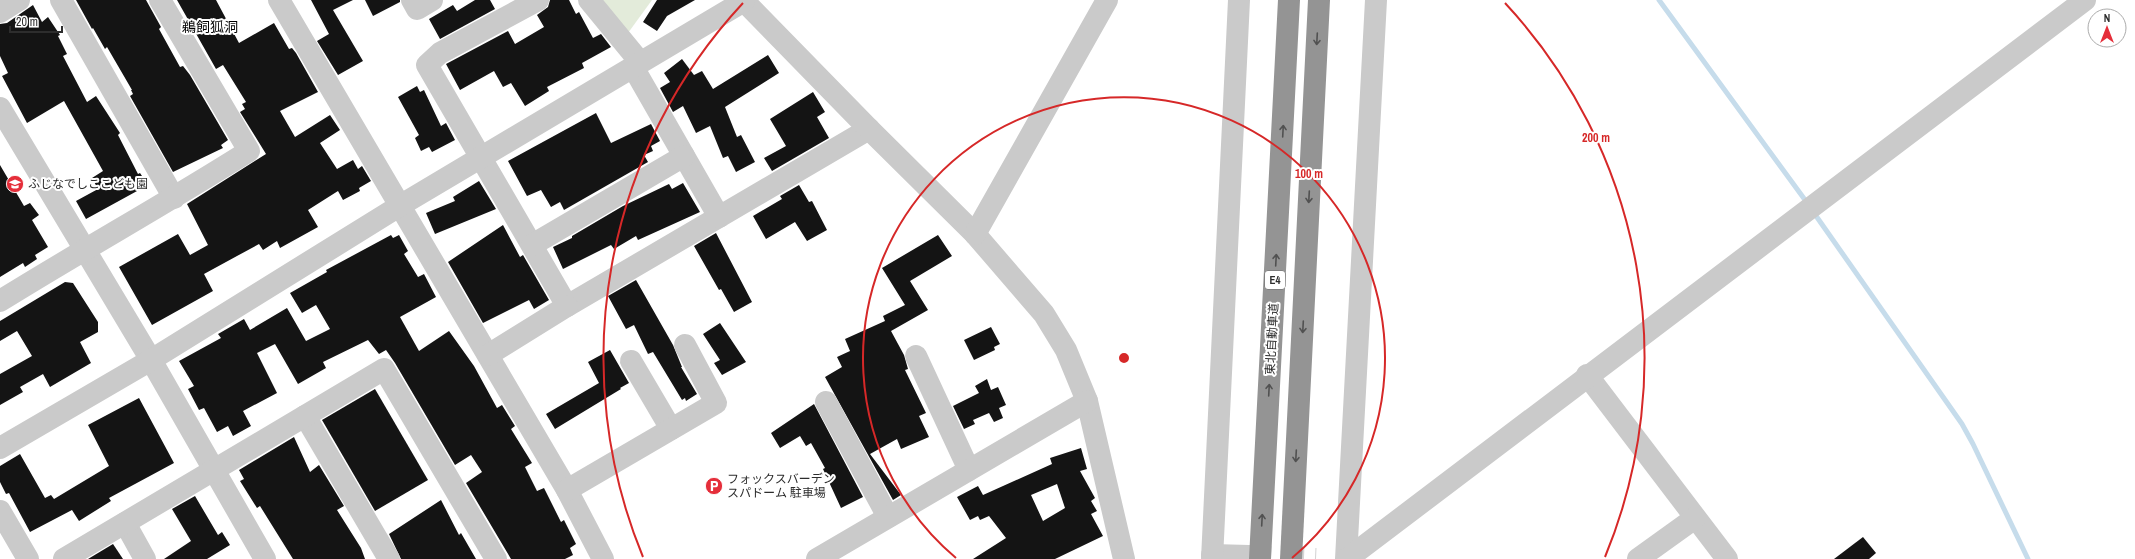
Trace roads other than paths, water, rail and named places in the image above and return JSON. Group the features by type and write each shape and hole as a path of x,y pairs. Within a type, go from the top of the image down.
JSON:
{"highway":[{"name":"東北自動車道","path":"1255,558 1289,0"},
{"path":"1291,559 1319,0"}],"street":[{"path":"0,12 19,0"},
{"path":"61,0 174,198"},
{"path":"0,302 84,249 174,198 249,151 160,0"},
{"path":"279,0 401,205 567,490 603,559"},
{"path":"412,0 417,9 432,0"},
{"path":"538,0 440,53 427,65 567,306"},
{"path":"590,0 637,65 684,156 719,218"},
{"path":"0,448 151,360 401,205 744,0 869,129 975,234 1044,314 1066,350 1087,401 1124,559"},
{"path":"975,234 1107,0"},
{"path":"1239,0 1212,557 1255,558"},
{"path":"1347,559 1376,0"},
{"path":"1347,559 1587,375 1811,208 2085,0"},
{"path":"0,109 151,360 265,559"},
{"path":"488,355 567,306 869,129"},
{"path":"532,245 684,156"},
{"path":"567,490 716,403 685,345"},
{"path":"916,356 969,470"},
{"path":"631,361 671,429"},
{"path":"64,559 384,369 496,559"},
{"path":"1587,375 1727,559"},
{"path":"817,559 1087,401"},
{"path":"826,402 888,517"},
{"path":"305,416 389,559"},
{"path":"0,511 28,559"},
{"path":"1638,559 1695,518"},
{"path":"125,523 145,559"}],"waterway":[{"path":"1659,0 1808,204"},
{"path":"1814,213 1962,424 2028,559"}],"tunnel":[{"path":"1249,556 1316,559"}],"place":[{"name":"ふじなでしここども園","path":"15,184"},
{"name":"フォックスバーデン スパドーム 駐車場","path":"714,486"}],"district":[{"name":"鵜飼狐洞","path":"210,27"}]}
